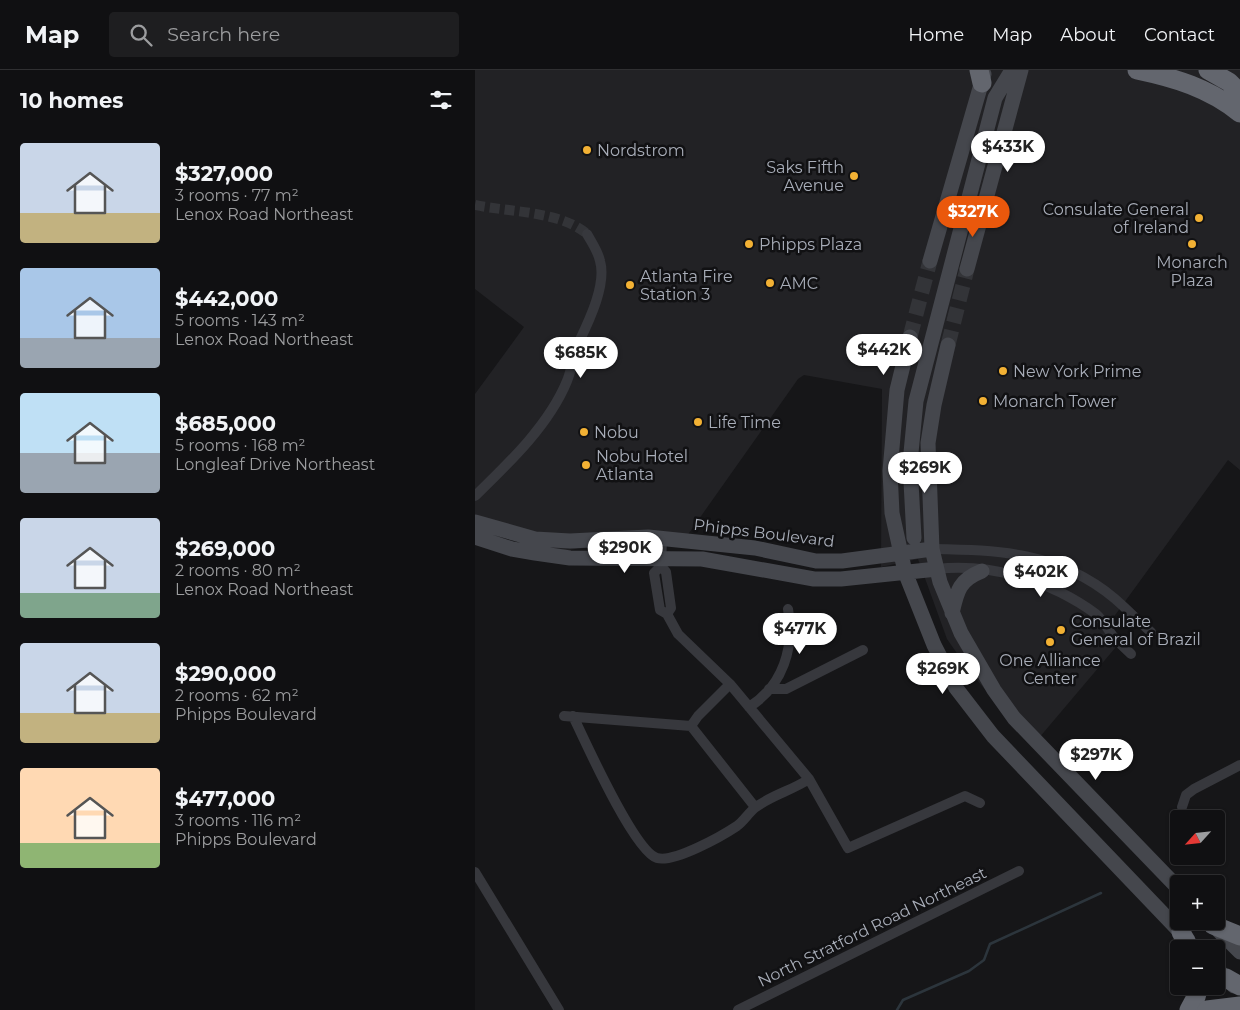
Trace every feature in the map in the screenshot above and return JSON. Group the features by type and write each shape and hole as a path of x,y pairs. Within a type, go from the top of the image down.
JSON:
{"highway":[{"path":"1137,70 1182,81 1204,89 1240,113"},
{"path":"1208,70 1229,82 1240,93"},
{"path":"1225,929 1240,936"},
{"path":"1181,932 1186,940"},
{"path":"1189,1010 1197,995"},
{"path":"1207,1010 1240,1006"},
{"path":"1234,1010 1240,1006"}],"main road":[{"path":"900,552 914,538 910,463 916,401 995,98 1012,70"},
{"path":"967,269 1021,70"},
{"path":"985,73 995,98"},
{"path":"930,261 985,73"},
{"path":"910,337 897,390 892,431 892,512 905,572 934,646 956,688 974,714 1047,794 1189,940"},
{"path":"948,345 934,405 928,443 932,549 952,613 994,690 1014,718 1170,880"},
{"name":"Phipps Boulevard","path":"475,522 535,539 570,541 642,537 661,538 755,548 815,561 843,561 932,549"},
{"name":"Phipps Boulevard","path":"475,537 512,550 554,556 661,563 702,559 813,579 841,580 937,569"},
{"path":"914,538 932,549"},
{"path":"952,613 959,587 969,576 981,570"},
{"path":"1219,930 1240,952"},
{"path":"1228,977 1240,992"}],"street":[{"path":"475,496 527,441 557,402 568,379 574,354 595,303 601,278 601,263 587,234"},
{"path":"661,538 661,563 654,573 660,610 667,614 678,634 730,684 809,779 848,848 965,796 980,803"},
{"path":"932,549 989,550 1031,556 1066,569 1113,598 1151,632"},
{"path":"937,569 955,567 1024,576 1058,592 1097,616 1113,637 1131,654"},
{"path":"749,707 762,699 779,677 787,658 790,642 788,609"},
{"path":"769,689 786,689 863,650"},
{"path":"691,726 698,716 730,684"},
{"path":"755,807 691,726 568,716 619,810 649,853 658,858 678,856 738,825 755,807 796,788 809,779"},
{"path":"1182,808 1186,795 1194,789 1240,765"},
{"name":"North Stratford Road Northeast","path":"738,1010 1019,871"},
{"path":"475,872 559,1010"}],"shaded area":[{"path":"475,70 1240,70 1240,470 1228,460 1105,629 1121,641 1033,745 970,672 947,639 918,559 881,567 882,389 804,375 798,379 682,543 645,541 558,551 475,521 475,394 524,327 475,289"}],"waterway":[{"path":"897,1010 903,1000 969,971 984,960 990,944 1101,893"}],"tunnel":[{"path":"475,205 534,213 576,226 587,234"},
{"path":"910,337 930,261"},
{"path":"948,345 967,269"}],"place":[{"name":"Nordstrom","path":"587,150"},
{"name":"Saks Fifth Avenue","path":"854,176"},
{"name":"Consulate General of Ireland","path":"1199,218"},
{"name":"Phipps Plaza","path":"749,244"},
{"name":"Monarch Plaza","path":"1192,244"},
{"name":"AMC","path":"770,283"},
{"name":"Atlanta Fire Station 3","path":"630,285"},
{"name":"New York Prime","path":"1003,371"},
{"name":"Monarch Tower","path":"983,401"},
{"name":"Life Time","path":"698,422"},
{"name":"Nobu","path":"584,432"},
{"name":"Nobu Hotel Atlanta","path":"586,465"},
{"name":"Consulate General of Brazil","path":"1061,630"},
{"name":"One Alliance Center","path":"1050,642"}]}
